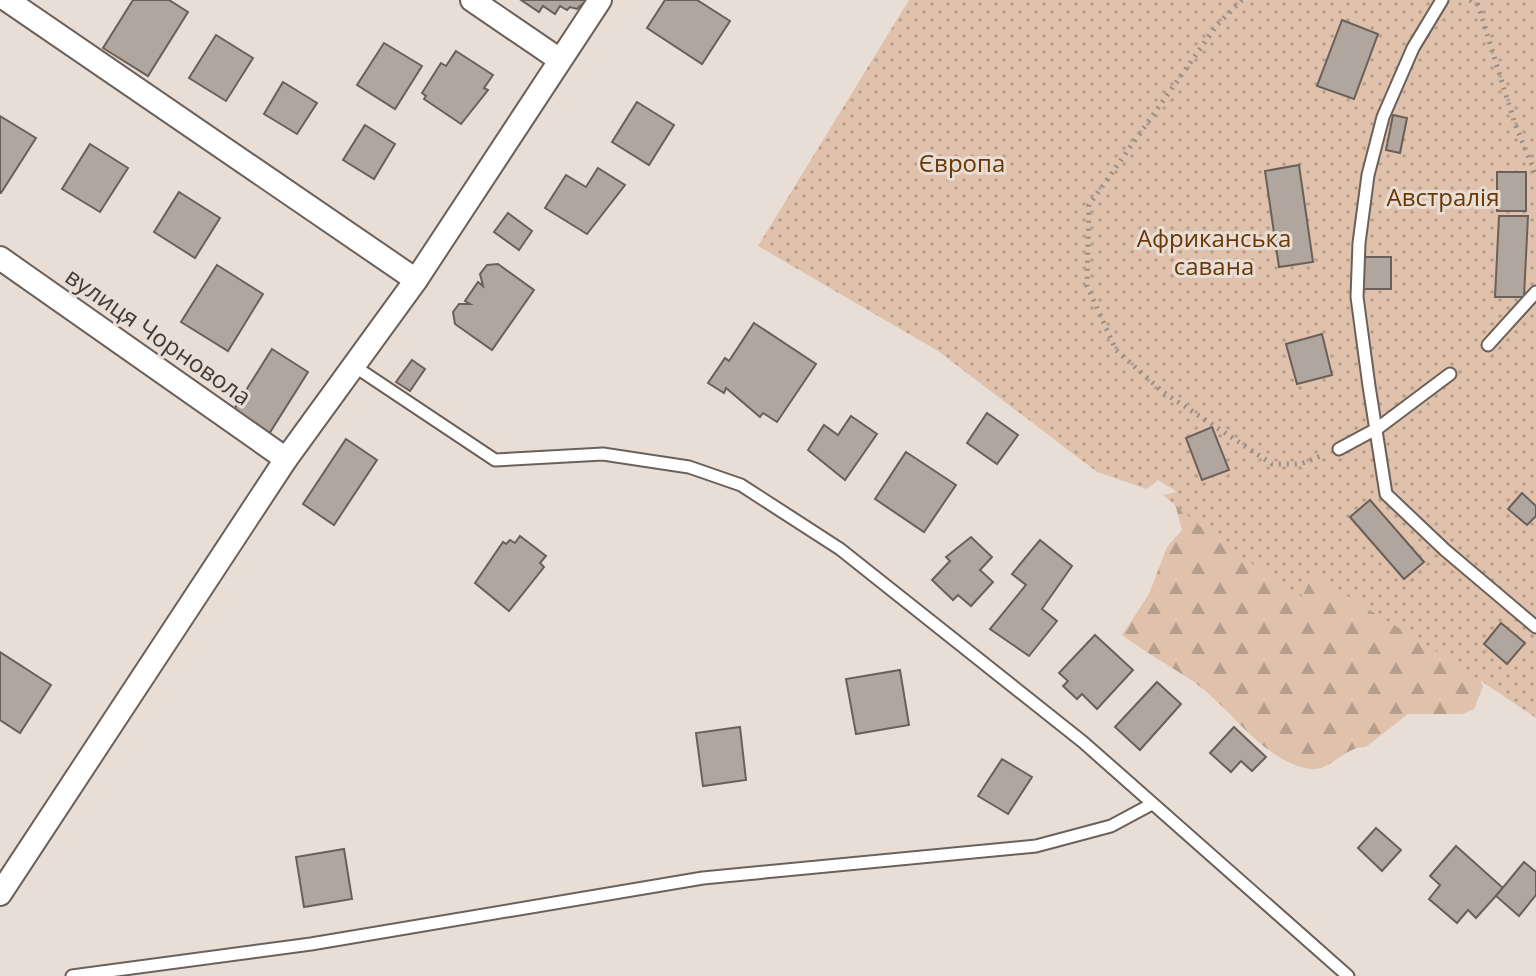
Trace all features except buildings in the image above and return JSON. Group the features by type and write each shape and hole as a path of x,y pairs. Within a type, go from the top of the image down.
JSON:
{"street":[{"path":"7,0 416,280"},
{"path":"472,0 560,60"},
{"path":"0,894 286,459 416,280 600,0"},
{"name":"вулиця Чорновола","path":"0,258 286,459"}],"lane":[{"path":"1442,0 1413,48 1383,117 1368,175 1359,243 1357,297 1386,494 1445,550 1536,627"},
{"path":"1488,345 1536,292"},
{"path":"354,366 495,460 603,454 689,467 741,485 840,549 1083,742 1348,976"},
{"path":"1339,449 1378,428 1450,374"},
{"path":"72,976 311,944 703,878 1036,846 1111,826 1152,804"}],"path":[{"path":"1242,0 1198,50 1089,205 1087,286 1116,350 1163,392 1211,421 1243,448 1272,464 1301,464 1339,449"},
{"path":"1470,0 1478,5 1515,124 1536,175"}],"green space":[{"path":"909,0 1536,0 1536,718 1444,656 1313,575 1302,597 1219,542 1163,495 1177,492 1158,480 1147,489 1097,472 938,351 758,246"},
{"path":"1182,489 1474,663 1483,687 1474,709 1462,714 1408,714 1366,747 1351,750 1318,769 1294,765 1263,746 1208,693 1122,635 1149,594 1167,547 1182,530 1173,496"}],"park label":[{"name":"Європа","path":"962,164"},
{"name":"Австралія","path":"1443,198"},
{"name":"Африканська савана","path":"1214,253"}]}
